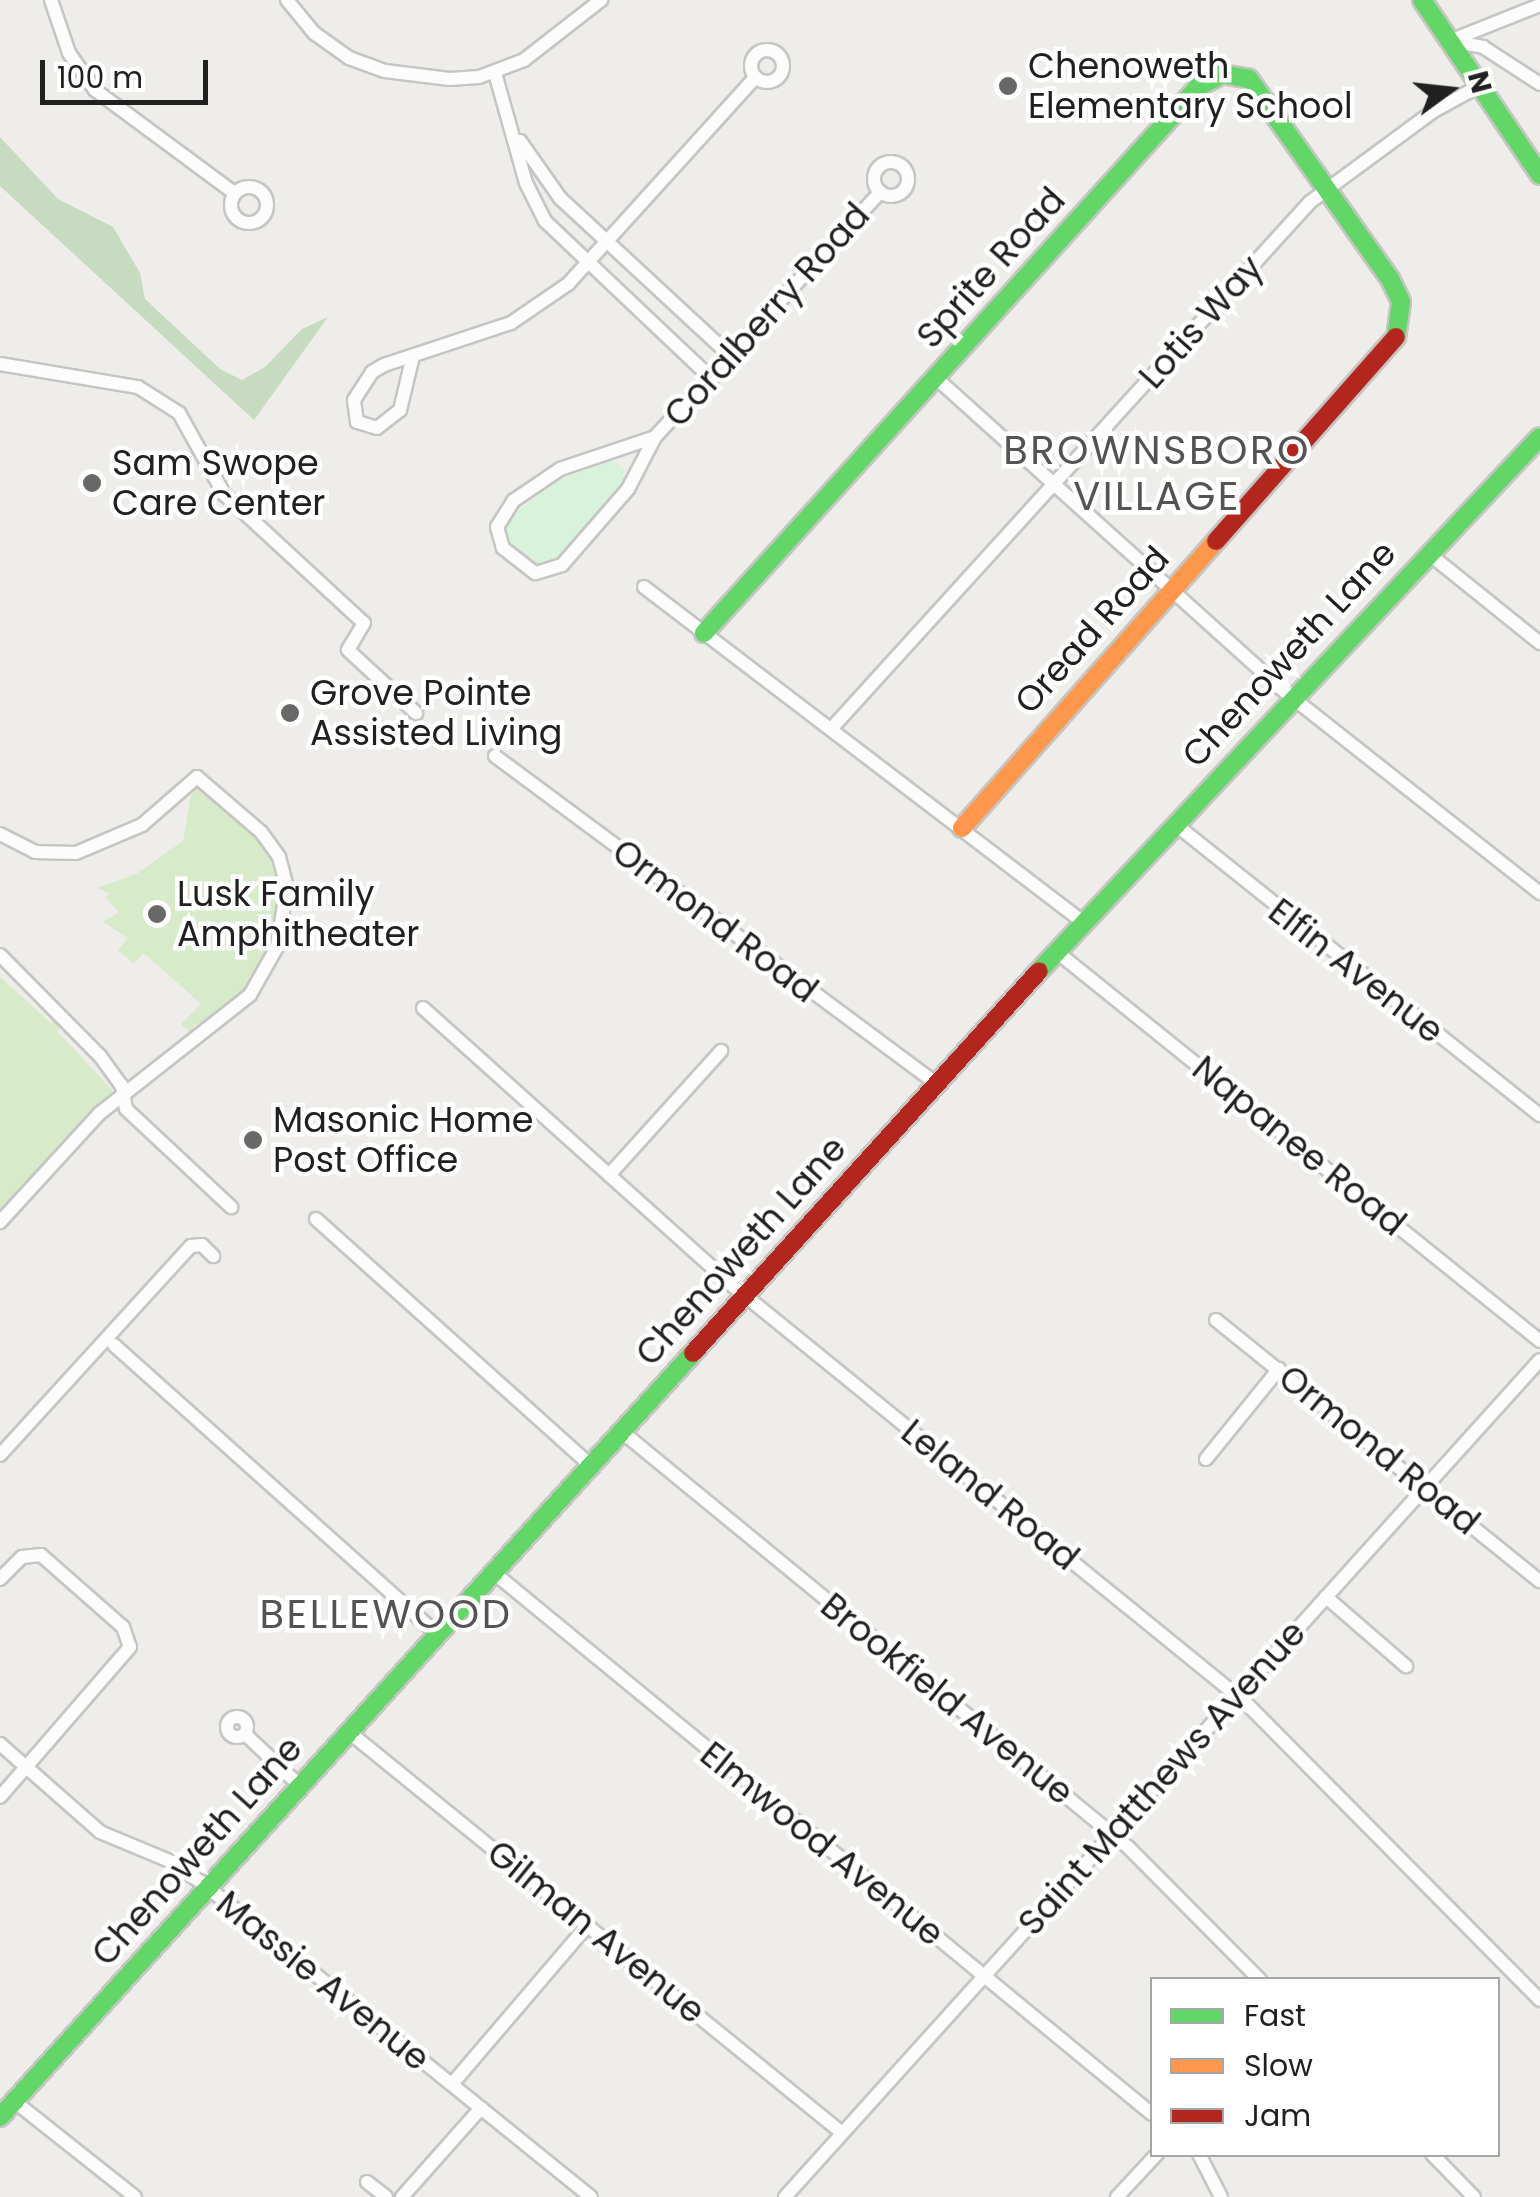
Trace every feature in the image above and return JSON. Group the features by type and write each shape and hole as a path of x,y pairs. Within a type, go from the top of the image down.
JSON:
{"main road":[{"path":"1422,0 1540,175"},
{"name":"Sprite Road","path":"704,633 1210,78 1242,75 1259,88 1327,188"},
{"name":"Oread Road","path":"962,828 1399,334 1398,294 1327,188"},
{"name":"Chenoweth Lane","path":"0,2117 1083,922 1291,696 1540,437"}],"street":[{"path":"52,0 70,53 95,90 234,193"},
{"path":"287,0 314,33 366,66 419,78 496,73 556,40 601,0"},
{"path":"1450,41 1540,5"},
{"path":"1450,41 1483,46 1540,84"},
{"path":"496,73 534,205 584,265 712,379"},
{"path":"413,356 400,410 377,428 357,422 353,410 361,386 384,365 534,311 584,265 756,78"},
{"name":"Lotis Way","path":"830,729 1327,188 1481,84"},
{"path":"513,130 560,198 732,357"},
{"name":"Coralberry Road","path":"654,438 560,469 513,501 497,527 503,548 526,570 554,570 634,481 654,438 880,192"},
{"path":"0,364 138,387 179,413 224,494 364,623 348,650 416,712"},
{"path":"935,377 1291,696 1540,893"},
{"path":"615,452 629,462 634,481"},
{"path":"1428,552 1540,642"},
{"path":"644,587 1083,922"},
{"name":"Ormond Road","path":"495,756 937,1084"},
{"path":"0,834 35,852 76,853 142,825 188,781 208,782 276,850 286,878 277,948 241,1006 122,1095 0,1222"},
{"name":"Elfin Avenue","path":"1175,824 1540,1115"},
{"name":"Napanee Road","path":"1058,952 1540,1341"},
{"path":"0,955 74,1026 122,1095 126,1109 231,1206"},
{"name":"Leland Road","path":"423,1008 745,1294 1237,1696 1540,2000"},
{"path":"610,1174 721,1051"},
{"path":"316,1219 590,1466"},
{"path":"0,1455 191,1246 202,1245 213,1256"},
{"name":"Ormond Road","path":"1216,1320 1540,1580"},
{"path":"114,1345 437,1634"},
{"name":"Saint Matthews Avenue","path":"785,2197 1540,1360"},
{"path":"1206,1459 1279,1368"},
{"name":"Brookfield Avenue","path":"622,1431 1113,1835 1257,1977"},
{"path":"0,1578 22,1557 44,1557 123,1627 130,1648 0,1797"},
{"name":"Elmwood Avenue","path":"493,1572 1150,2112"},
{"path":"1326,1597 1406,1666"},
{"name":"Gilman Avenue","path":"350,1732 842,2133"},
{"path":"245,1734 300,1786"},
{"name":"Massie Avenue","path":"0,1744 100,1832 172,1862 207,1888 591,2197"},
{"path":"452,2084 588,1925"},
{"path":"14,2102 135,2197"},
{"path":"402,2197 481,2108"},
{"path":"1117,2197 1154,2157"},
{"path":"1200,2157 1221,2197"},
{"path":"1435,2157 1474,2197"},
{"path":"367,2182 386,2197"}],"green space":[{"path":"0,137 58,199 113,227 140,273 145,299 220,369 242,380 265,367 302,329 328,317 254,420 0,186"},
{"path":"611,460 624,469 623,485 558,561 537,569 507,548 503,528 510,517 559,480"},
{"path":"200,784 269,848 281,897 268,960 253,984 214,1020 194,1025 192,1035 181,1024 201,1004 144,953 134,964 118,950 128,938 103,922 119,912 106,898 109,893 97,888 136,874 183,841 191,795"},
{"path":"0,977 51,1023 57,1018 63,1024 57,1031 113,1091 0,1216"}],"traffic: fast":[{"path":"1422,0 1540,175"},
{"path":"704,633 1198,87 1222,74 1249,79 1390,279 1401,302 1396,337"},
{"path":"1039,971 1540,437"},
{"path":"0,2117 693,1353"}],"traffic: slow":[{"path":"962,828 1216,541"}],"traffic: jam":[{"path":"1216,541 1396,337"},
{"path":"693,1353 1039,971"}],"place":[{"name":"Chenoweth Elementary School","path":"1008,86"},
{"name":"Sam Swope Care Center","path":"92,483"},
{"name":"Grove Pointe Assisted Living","path":"290,713"},
{"name":"Lusk Family Amphitheater","path":"157,914"},
{"name":"Masonic Home Post Office","path":"253,1140"}],"district":[{"name":"BROWNSBORO VILLAGE","path":"1157,473"},
{"name":"BELLEWOOD","path":"386,1614"}]}
